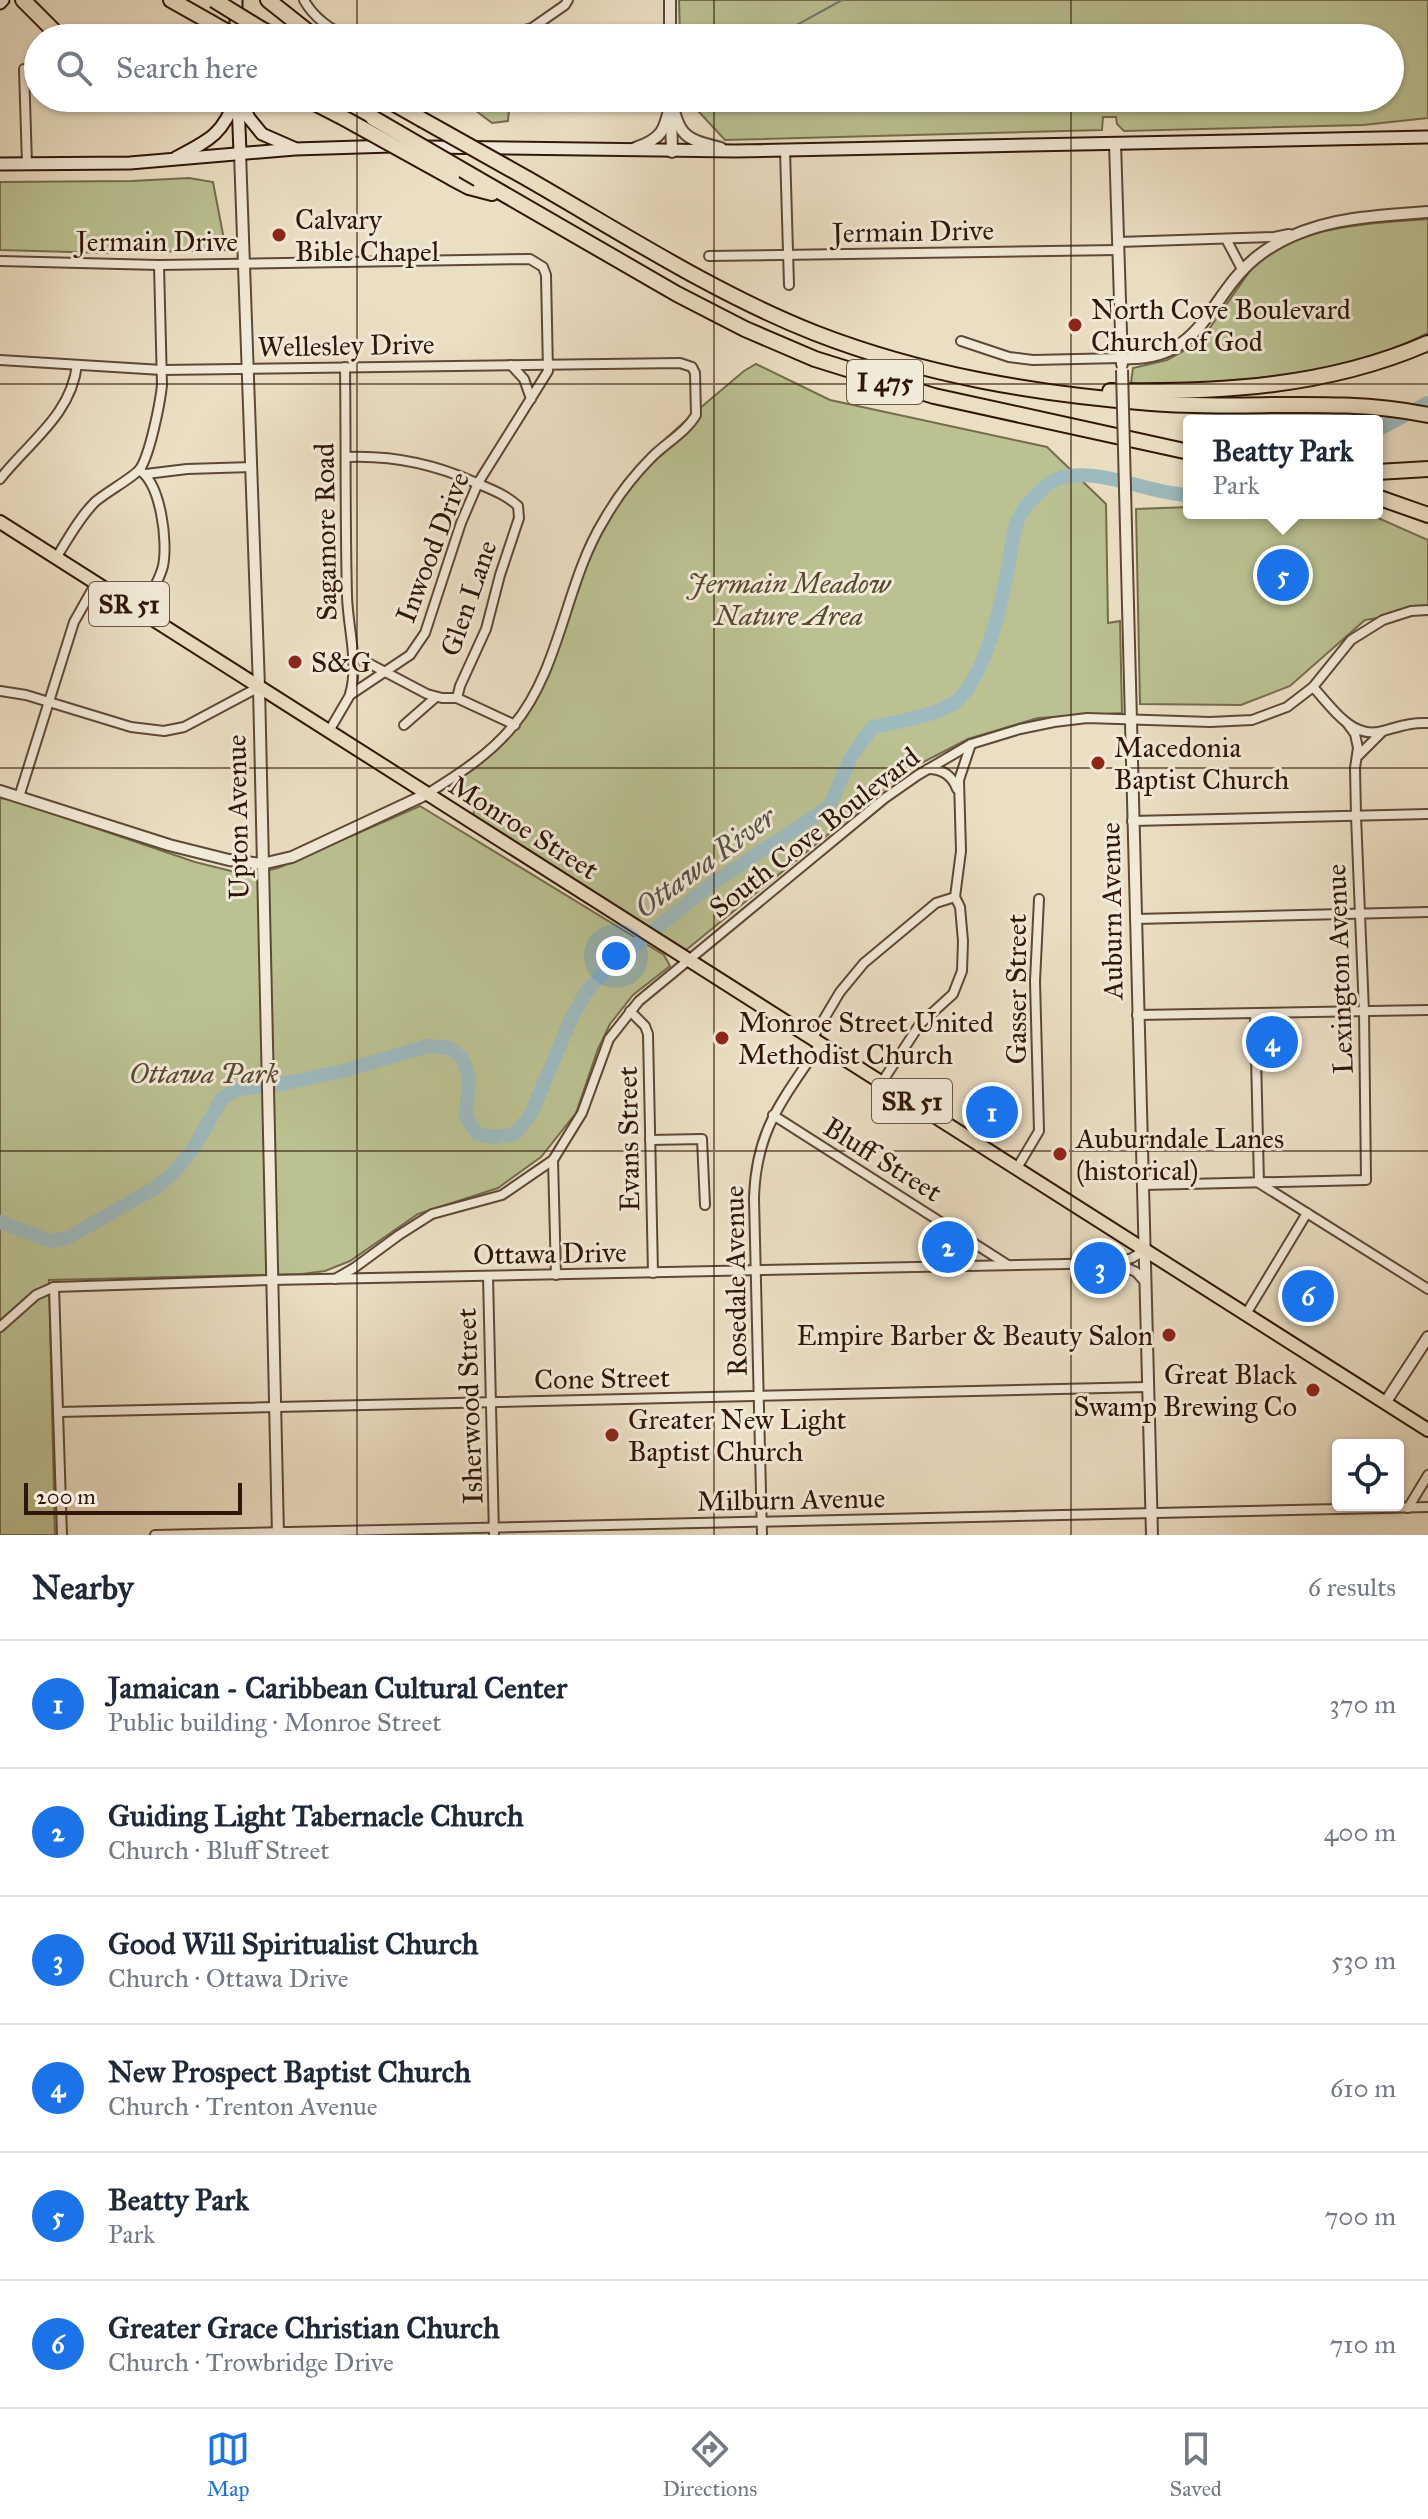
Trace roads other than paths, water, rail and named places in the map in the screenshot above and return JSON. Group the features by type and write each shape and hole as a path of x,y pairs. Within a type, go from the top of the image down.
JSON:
{"highway":[{"path":"23,0 47,24"},
{"path":"171,0 213,24"},
{"path":"214,0 253,24"},
{"path":"268,0 298,24"},
{"path":"332,112 452,178 482,191 502,194"},
{"name":"I 475","path":"363,112 702,307 815,359 934,396 1183,451"},
{"name":"I 475","path":"408,112 712,284 813,332 925,369 1030,389"},
{"path":"1030,389 1190,391 1256,386 1350,370 1396,357 1428,343"},
{"path":"1030,389 1153,404 1345,406 1428,415"},
{"path":"1383,472 1428,469"},
{"path":"1383,499 1428,515"}],"main road":[{"path":"236,0 237,24"},
{"path":"172,159 216,136 231,112"},
{"name":"Upton Avenue","path":"239,112 240,153"},
{"path":"246,112 262,134 295,149"},
{"path":"0,164 130,163 371,146 672,152 1428,137"},
{"name":"Monroe Street","path":"0,522 1428,1430"}],"street":[{"path":"304,0 327,24"},
{"path":"538,24 568,0"},
{"path":"670,0 670,24"},
{"path":"25,112 27,164"},
{"path":"627,151 649,143 661,134 667,112"},
{"path":"671,112 672,152"},
{"path":"674,112 677,122 691,140 735,151"},
{"name":"Auburn Avenue","path":"1115,143 1152,1535"},
{"path":"785,150 789,285"},
{"name":"Upton Avenue","path":"240,153 259,687 278,1533"},
{"path":"961,341 1009,357 1033,360 1152,356 1178,347 1195,333 1260,254 1301,231 1364,217 1428,212"},
{"name":"Jermain Drive","path":"709,256 1118,246 1274,237 1301,231"},
{"path":"1226,239 1243,271"},
{"name":"Jermain Drive","path":"0,261 159,265 530,259 543,267 546,275"},
{"path":"141,612 156,586 165,557 163,523 152,486 143,472 160,405 159,265"},
{"name":"Inwood Drive","path":"329,731 350,695 410,655 425,633 461,523 478,483 548,371 546,275"},
{"name":"Wellesley Drive","path":"0,360 162,370 680,363 692,367 695,373 696,415 625,486 602,522 579,572 542,676 515,725"},
{"path":"0,479 59,413 77,365"},
{"path":"511,365 524,379 531,399"},
{"name":"Sagamore Road","path":"345,367 347,608 355,669 350,695"},
{"path":"346,457 401,458 429,464 478,483"},
{"path":"56,558 81,518 96,501 143,472 252,467"},
{"name":"Glen Lane","path":"457,698 486,629 519,512 512,501 478,483"},
{"path":"19,797 74,622 96,583"},
{"name":"South Cove Boulevard","path":"335,1279 432,1214 502,1195 553,1160 582,1113 609,1039 630,1011 684,957 885,798 928,769 971,744 1054,722 1103,717 1234,723 1252,720 1287,707 1313,687 1351,640 1383,620 1411,611 1428,610"},
{"path":"0,791 169,845 229,860 262,864 292,857 427,794 472,765 515,725 457,698 436,697 353,655"},
{"path":"0,691 48,701 131,727 164,731 184,727 259,687"},
{"path":"1313,687 1347,723 1358,730 1370,733 1399,725 1428,723"},
{"path":"404,725 436,697"},
{"name":"Lexington Avenue","path":"1259,1183 1366,1180 1357,756 1355,734 1347,723"},
{"path":"1357,756 1383,731"},
{"path":"882,1082 920,1024 953,994 962,971 960,907 955,897 961,851 959,780 971,744"},
{"path":"928,769 936,769 951,777 959,793"},
{"path":"1132,821 1428,814"},
{"name":"Rosedale Avenue","path":"762,1535 756,1167 765,1132 840,992 864,963 936,903 955,897"},
{"name":"Gasser Street","path":"1017,1168 1039,1131 1035,981 1039,899"},
{"path":"1135,919 1428,912"},
{"path":"1137,1015 1428,1010"},
{"name":"Evans Street","path":"630,1011 645,1026 648,1044 653,1273"},
{"path":"1255,1014 1259,1183"},
{"name":"Bluff Street","path":"773,1115 1009,1265"},
{"path":"650,1140 702,1139 705,1205"},
{"path":"553,1160 556,1275"},
{"path":"1143,1185 1259,1183 1428,1289"},
{"path":"1246,1314 1307,1213"},
{"name":"Ottawa Drive","path":"54,1287 1115,1263 1145,1250"},
{"path":"1115,1263 1136,1272 1146,1283"},
{"name":"Isherwood Street","path":"488,1276 494,1531"},
{"path":"0,1327 36,1295 54,1287 62,1535"},
{"path":"1385,1403 1428,1337"},
{"name":"Cone Street","path":"58,1412 1148,1387"},
{"path":"1408,1508 1428,1475"},
{"name":"Milburn Avenue","path":"155,1535 494,1531 762,1521 1428,1507"}],"waterway":[{"path":"798,24 842,0"},
{"name":"Ottawa River","path":"1383,427 1428,403"},
{"name":"Ottawa River","path":"0,1222 51,1241 67,1238 157,1187 176,1170 195,1146 222,1098 239,1089 343,1071 428,1046 450,1048 463,1059 469,1078 466,1116 477,1134 494,1137 515,1134 531,1114 571,1019 587,991 613,963 710,885 829,807 852,755 873,727 931,713 959,699 978,671 985,654 1002,597 1015,527 1036,495 1057,479 1078,475 1110,478 1183,495"}],"place":[{"name":"Calvary Bible Chapel","path":"279,235"},
{"name":"North Cove Boulevard Church of God","path":"1075,325"},
{"name":"Beatty Park","path":"1283,575"},
{"name":"S&G","path":"295,662"},
{"name":"Macedonia Baptist Church","path":"1098,763"},
{"name":"Monroe Street United Methodist Church","path":"722,1038"},
{"name":"New Prospect Baptist Church","path":"1272,1042"},
{"name":"Jamaican - Caribbean Cultural Center","path":"992,1112"},
{"name":"Auburndale Lanes (historical)","path":"1060,1154"},
{"name":"Guiding Light Tabernacle Church","path":"948,1247"},
{"name":"Good Will Spiritualist Church","path":"1100,1268"},
{"name":"Greater Grace Christian Church","path":"1308,1296"},
{"name":"Empire Barber & Beauty Salon","path":"1169,1335"},
{"name":"Great Black Swamp Brewing Co","path":"1313,1390"},
{"name":"Greater New Light Baptist Church","path":"612,1435"}],"park label":[{"name":"Jermain Meadow Nature Area","path":"789,599"},
{"name":"Ottawa Park","path":"204,1073"}]}
